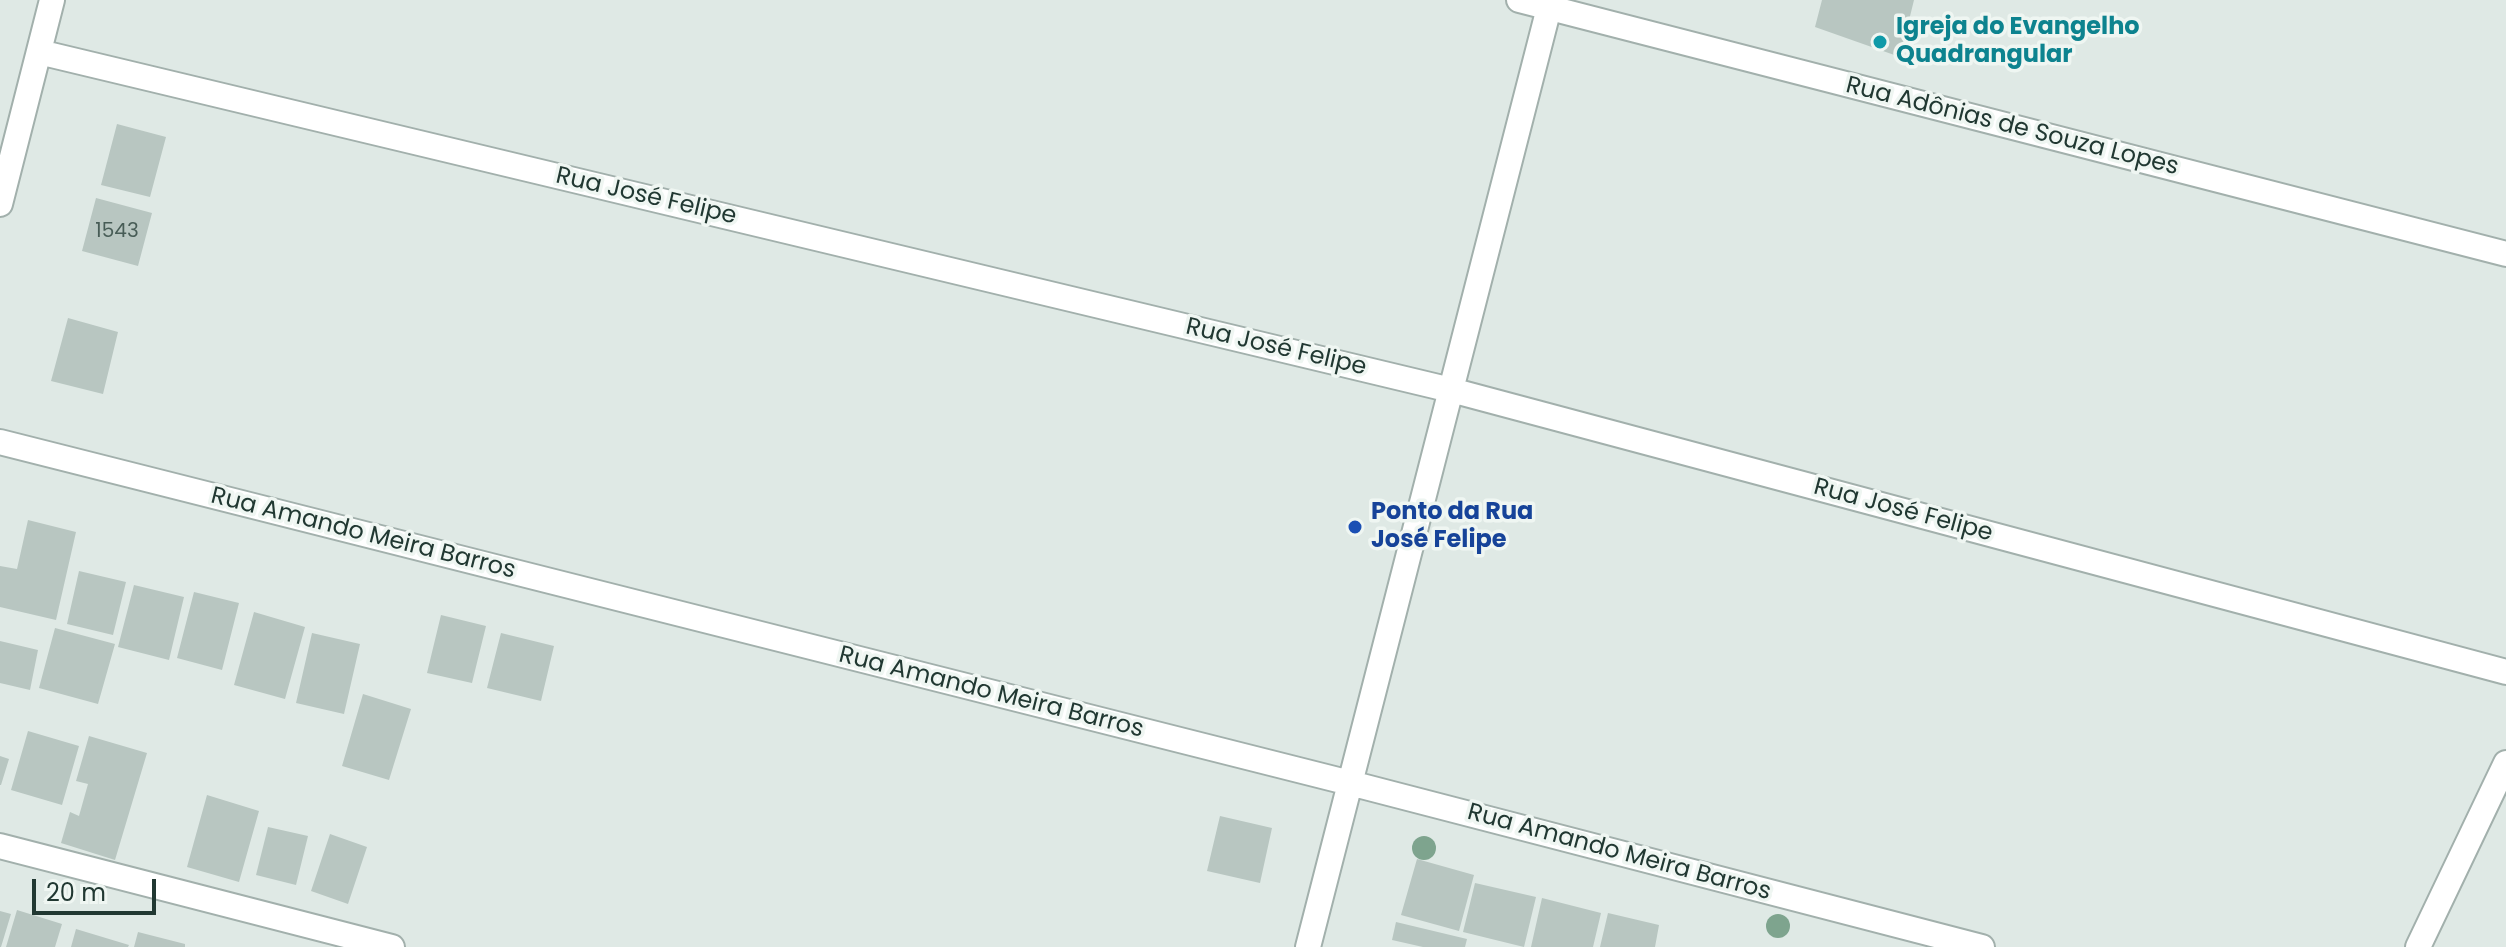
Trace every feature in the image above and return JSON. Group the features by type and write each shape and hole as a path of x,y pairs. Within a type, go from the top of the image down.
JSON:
{"street":[{"path":"0,204 52,0"},
{"name":"Rua Adônias de Souza Lopes","path":"1519,0 1550,4 2506,254"},
{"path":"1308,947 1550,4"},
{"name":"Rua José Felipe","path":"39,52 1451,390 2506,672"},
{"name":"Rua Amando Meira Barros","path":"0,442 1350,783 1982,947"},
{"path":"2418,947 2506,763"},
{"path":"0,846 392,947"}],"building":[{"name":"Igreja do Evangelho Quadrangular","path":"1822,0 1914,0 1900,57 1815,27"},
{"path":"117,124 166,137 150,197 101,185"},
{"path":"96,198 152,213 138,266 82,251"},
{"path":"68,318 118,332 103,394 51,381"},
{"path":"28,520 76,532 56,620 0,607 0,566 17,569"},
{"path":"79,571 126,582 113,635 67,624"},
{"path":"134,585 184,597 169,660 118,647"},
{"path":"194,592 239,603 222,670 177,658"},
{"path":"254,612 305,627 285,699 234,685"},
{"path":"441,615 486,626 472,683 427,673"},
{"path":"55,628 115,644 98,704 39,688"},
{"path":"312,633 360,644 344,714 296,703"},
{"path":"501,633 554,646 541,701 487,688"},
{"path":"0,641 38,650 30,690 0,683"},
{"path":"363,694 411,709 389,780 342,766"},
{"path":"28,731 79,746 62,805 11,790"},
{"path":"89,736 147,753 115,860 61,843 70,812 79,816 88,784 76,781"},
{"path":"0,756 9,759 1,785 0,785"},
{"path":"207,795 259,811 239,882 187,867"},
{"path":"1220,816 1272,828 1260,883 1207,871"},
{"path":"268,827 308,836 296,885 256,875"},
{"path":"330,834 367,847 348,904 311,891"},
{"path":"1417,859 1474,875 1459,931 1401,915"},
{"path":"1475,883 1536,897 1524,947 1463,932"},
{"path":"1542,898 1601,913 1593,947 1531,947"},
{"path":"17,910 62,924 55,947 6,947"},
{"path":"0,911 11,914 1,947 0,947"},
{"path":"1608,913 1659,925 1655,947 1600,947"},
{"path":"1396,922 1467,939 1465,947 1423,947 1392,940"},
{"path":"76,929 129,945 71,947"},
{"path":"138,932 185,944 185,947 134,947"}],"place":[{"name":"Igreja do Evangelho Quadrangular","path":"1880,42"},
{"name":"Ponto da Rua José Felipe","path":"1355,527"}]}
